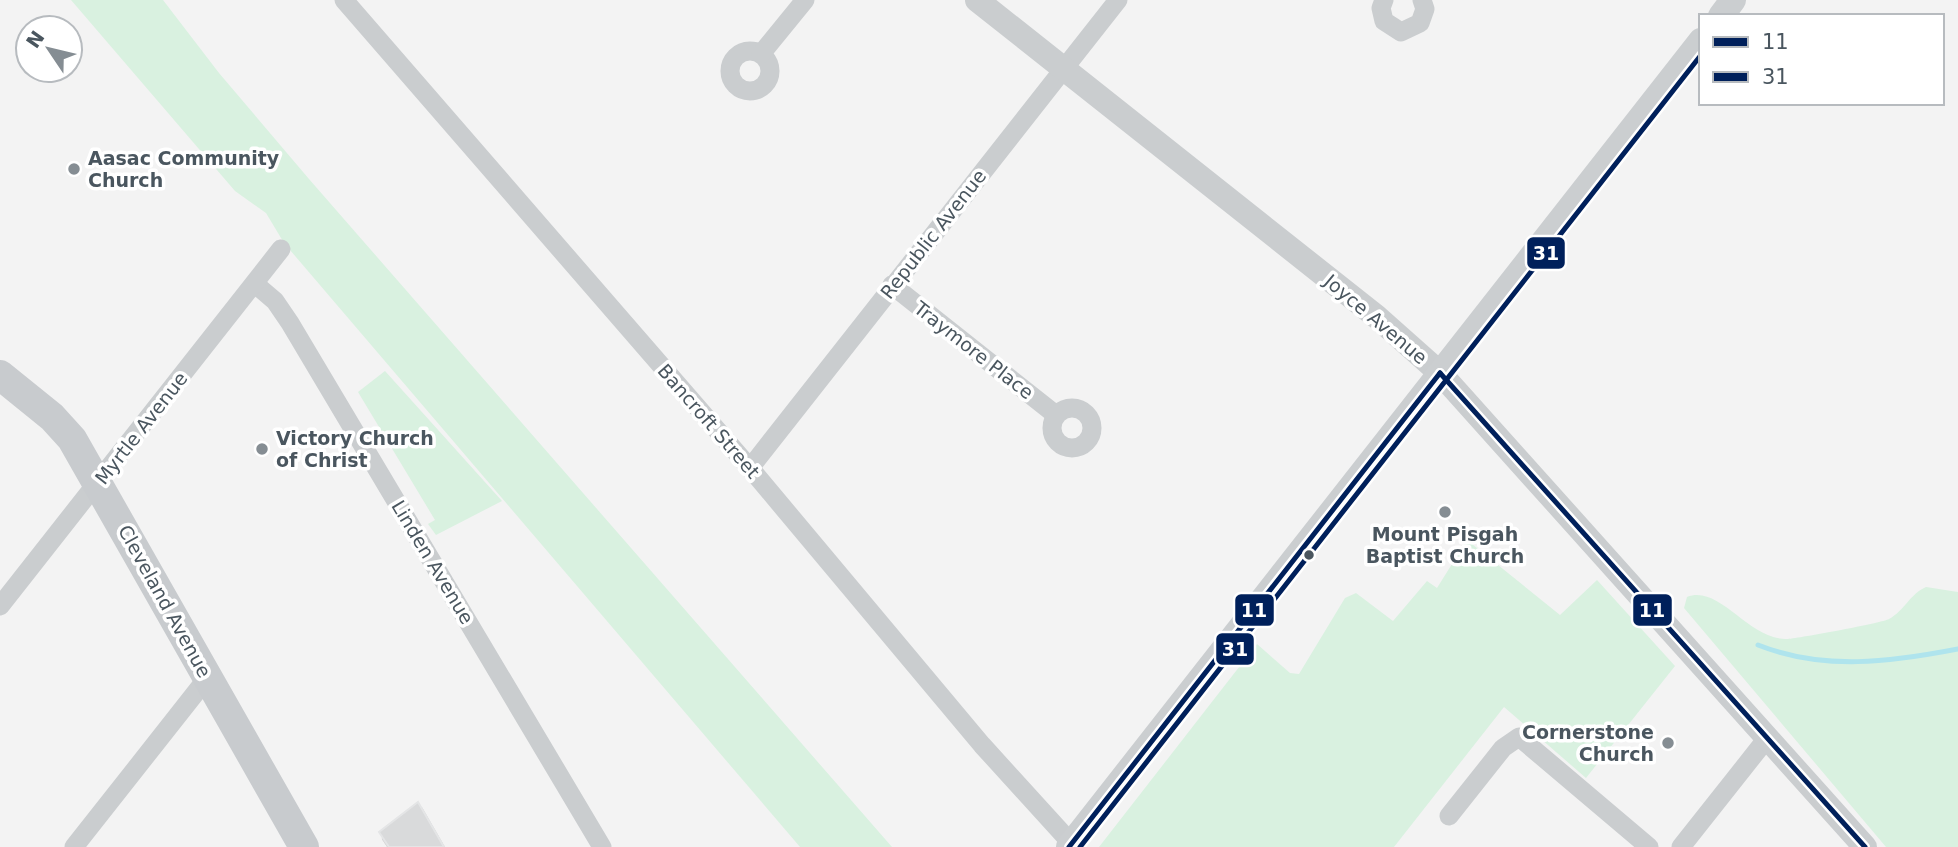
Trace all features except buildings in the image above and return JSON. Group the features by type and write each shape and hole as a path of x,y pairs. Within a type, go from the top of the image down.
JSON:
{"main road":[{"path":"1070,846 1699,44"},
{"name":"Cleveland Avenue","path":"0,375 52,417 72,439 99,482 304,847"}],"street":[{"name":"Bancroft Street","path":"344,0 750,468 1070,846"},
{"path":"761,54 805,0"},
{"name":"Joyce Avenue","path":"977,0 1377,317 1440,373 1865,847"},
{"name":"Republic Avenue","path":"750,468 1118,0"},
{"path":"1384,0 1381,8 1384,21 1401,32 1420,23 1424,9 1422,0"},
{"name":"Myrtle Avenue","path":"0,606 281,249"},
{"name":"Linden Avenue","path":"255,284 275,301 290,323 602,847"},
{"name":"Traymore Place","path":"892,285 1056,415"},
{"path":"74,847 208,677"},
{"path":"1449,816 1503,748 1519,737 1649,847"},
{"path":"1681,847 1768,737"}],"green space":[{"path":"71,0 163,0 219,73 309,179 892,847 800,847 284,243 266,213 235,191"},
{"path":"385,371 502,501 436,535 428,524 435,520 358,392"},
{"path":"1467,540 1560,615 1597,580 1675,666 1586,778 1504,707 1394,847 1099,847 1257,644 1290,673 1299,674 1345,598 1356,593 1393,621 1427,581 1437,588"},
{"path":"1926,587 1958,592 1958,847 1886,847 1684,608 1687,597 1699,595 1711,598 1760,631 1788,639 1889,619"}],"waterway":[{"path":"1758,645 1808,658 1858,662 1908,658 1958,649"}],"transit line":[{"name":"31","path":"1080,847 1699,58"},
{"name":"11","path":"1440,373 1865,847"},
{"name":"11","path":"1069,847 1440,373"}],"place":[{"name":"Aasac Community Church","path":"74,169"},
{"name":"Victory Church of Christ","path":"262,449"},
{"name":"Mount Pisgah Baptist Church","path":"1445,512"},
{"name":"Cornerstone Church","path":"1668,743"}]}
